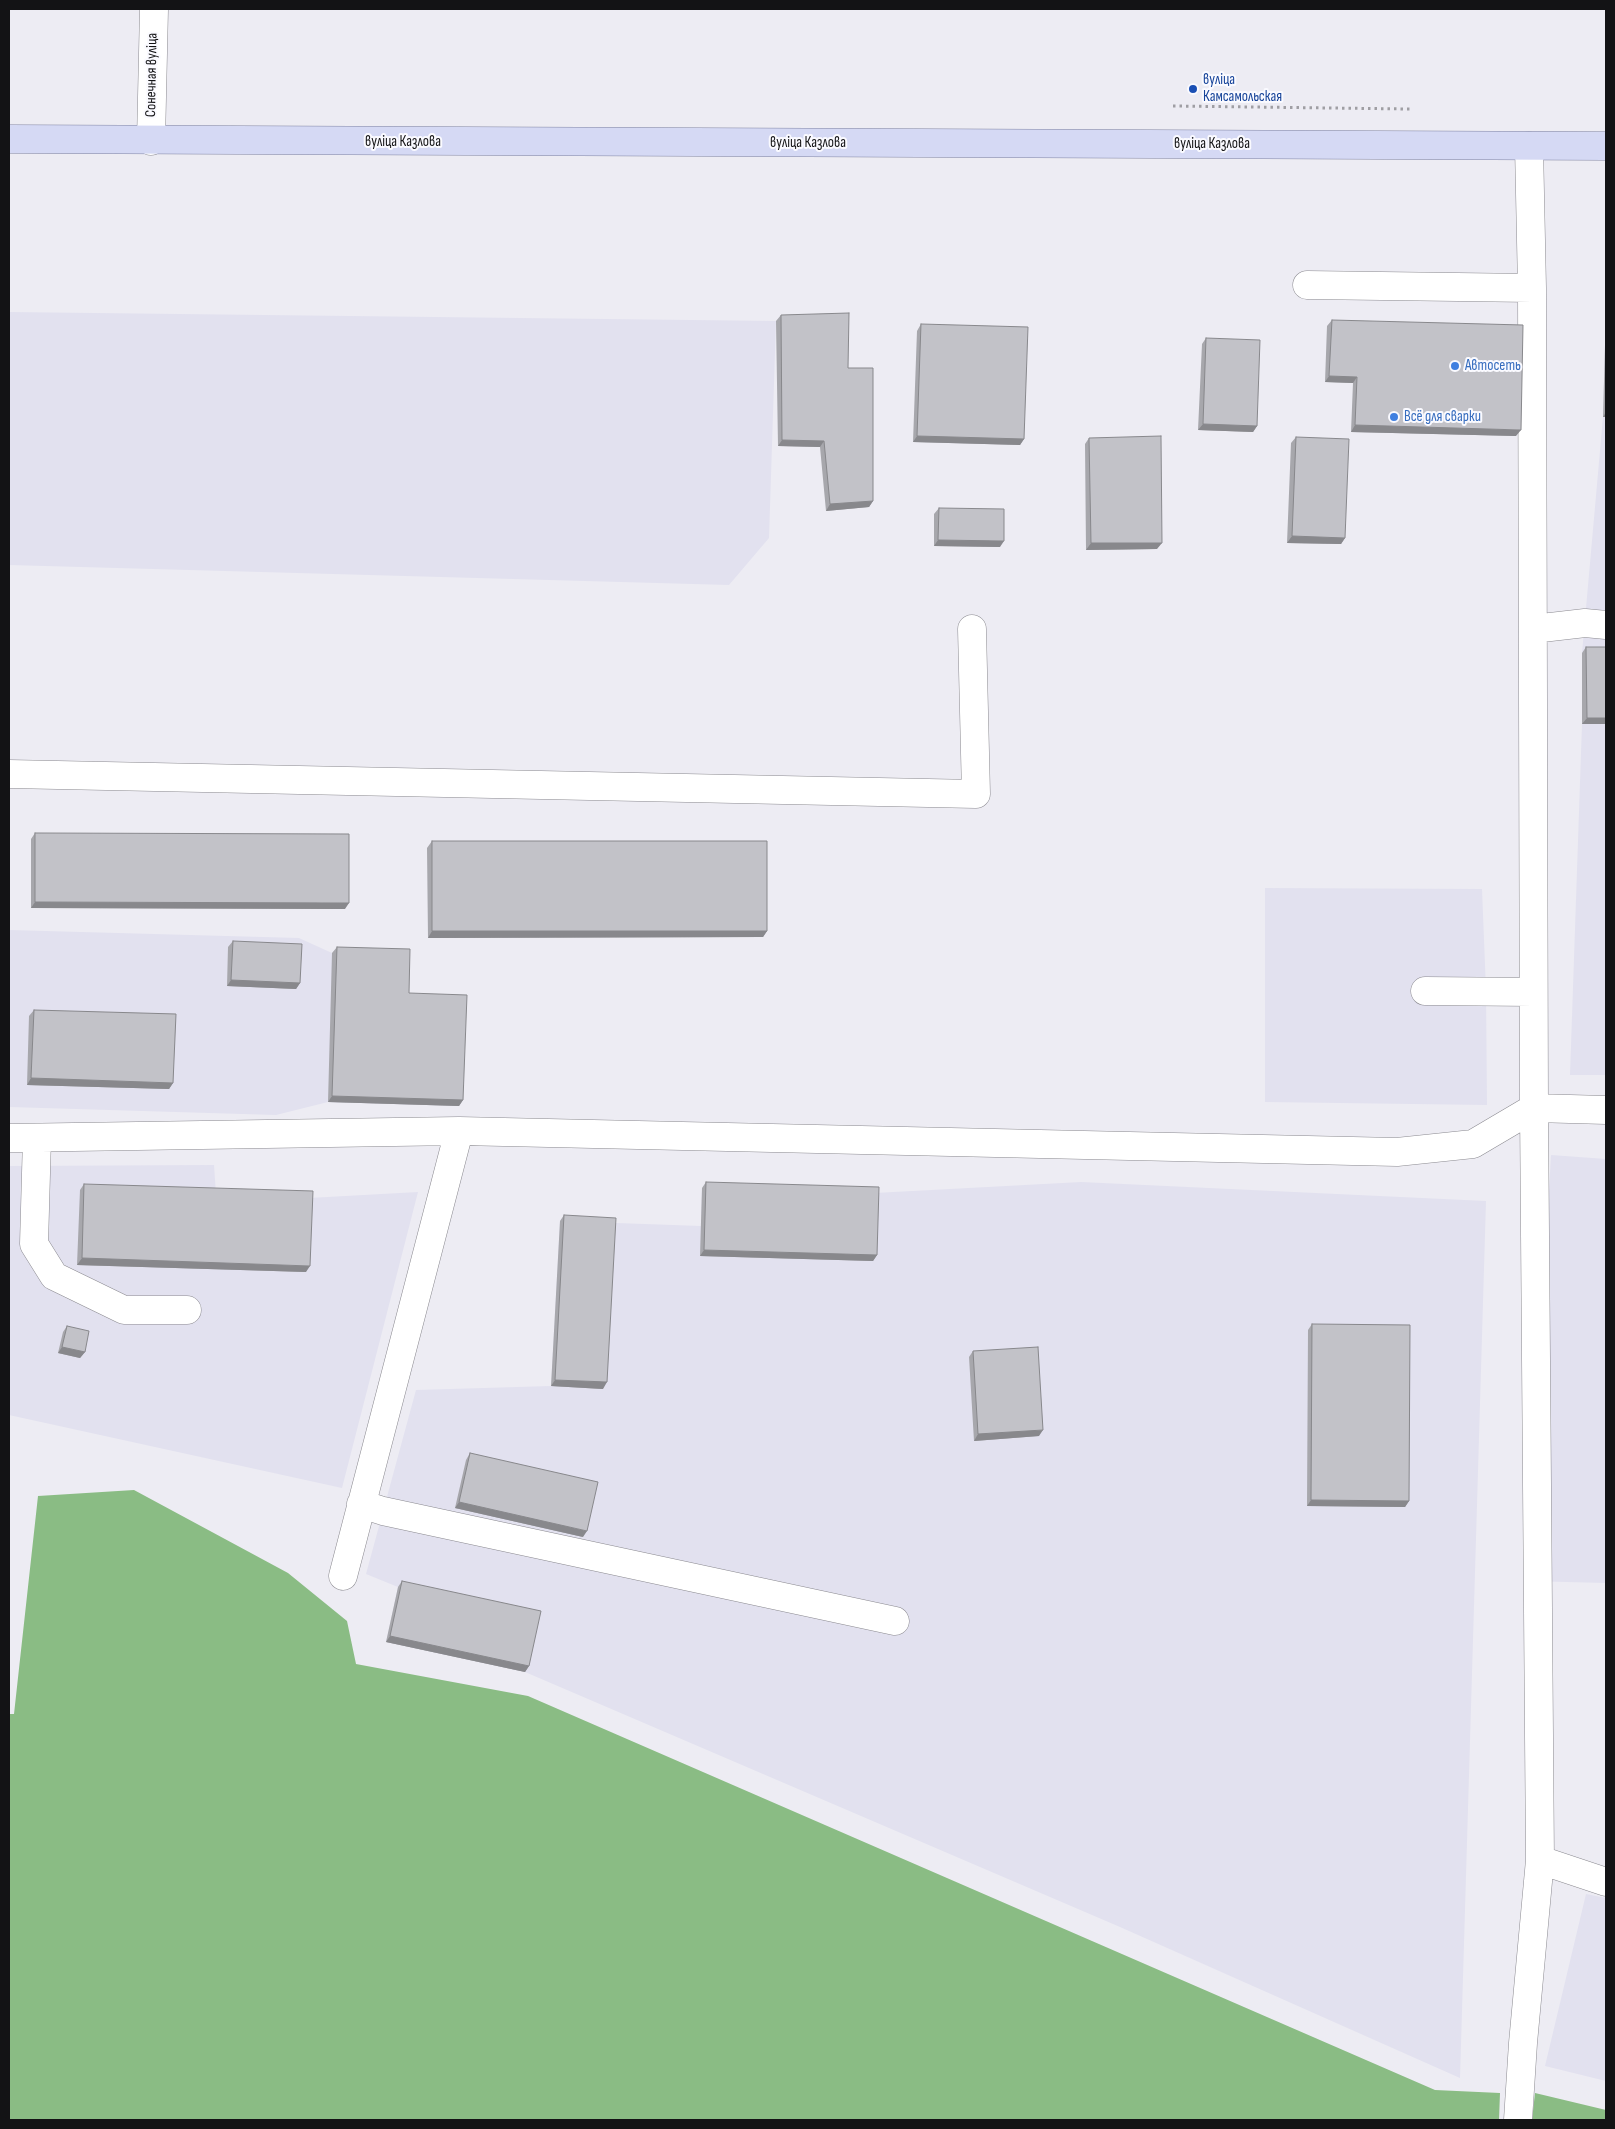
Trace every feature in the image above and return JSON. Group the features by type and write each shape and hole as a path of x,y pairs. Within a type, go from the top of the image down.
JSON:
{"main road":[{"name":"вуліца Казлова","path":"9,140 1606,146"}],"street":[{"name":"Сонечная вуліца","path":"150,141 154,9"},
{"path":"1518,2120 1523,2043 1540,1860 1533,992 1532,288 1529,146"},
{"path":"1307,285 1532,288"},
{"path":"1533,629 1585,623 1606,625"},
{"path":"9,774 976,794 972,629"},
{"path":"1424,991 1533,992"},
{"path":"9,1138 459,1131 1397,1152 1473,1144 1534,1108 1606,1110"},
{"path":"343,1576 459,1131"},
{"path":"37,1138 34,1244 54,1276 124,1310 187,1310"},
{"path":"361,1504 383,1511 895,1621"},
{"path":"1540,1860 1606,1882"}],"path":[{"path":"1173,106 1418,109"}],"shaded area":[{"path":"9,312 776,321 769,538 729,585 9,565"},
{"path":"1605,345 1606,1075 1570,1075 1582,724 1582,653 1603,417"},
{"path":"1265,888 1482,889 1486,990 1487,1105 1265,1102"},
{"path":"9,930 299,938 332,953 405,999 459,1106 328,1102 276,1115 9,1107"},
{"path":"1551,1155 1606,1159 1606,1583 1527,1581"},
{"path":"214,1165 216,1194 309,1198 418,1192 342,1488 9,1415 9,1166"},
{"path":"1081,1182 1486,1201 1460,2078 1120,1927 525,1672 386,1642 398,1587 366,1574 416,1390 551,1386 560,1221 701,1226 702,1188 875,1193"},
{"path":"1586,1894 1606,1898 1606,2081 1545,2066"}],"green space":[{"path":"134,1490 288,1573 347,1621 356,1664 528,1696 1435,2090 1500,2093 1499,2120 9,2120 9,1714 14,1714 38,1496"},
{"path":"1535,2093 1606,2110 1606,2120 1532,2120"}],"building":[{"path":"849,313 848,368 873,368 873,501 830,504 824,441 782,440 781,315"},
{"path":"1332,320 1523,325 1521,430 1355,425 1357,377 1329,376"},
{"path":"921,324 1028,327 1024,439 917,436"},
{"path":"1206,338 1260,340 1257,426 1203,424"},
{"path":"1161,436 1162,543 1091,543 1089,438"},
{"path":"1296,437 1349,439 1345,538 1292,536"},
{"path":"939,508 1004,509 1004,541 938,540"},
{"path":"1586,647 1606,647 1606,718 1587,718"},
{"path":"35,833 349,834 349,903 35,902"},
{"path":"432,841 767,841 767,931 432,931"},
{"path":"233,941 302,944 300,983 231,980"},
{"path":"337,947 410,949 409,993 467,995 463,1100 332,1096"},
{"path":"34,1010 176,1014 173,1083 31,1078"},
{"path":"706,1182 879,1187 877,1255 704,1250"},
{"path":"84,1184 313,1191 310,1266 82,1258"},
{"path":"564,1215 616,1218 607,1382 555,1380"},
{"path":"1312,1324 1410,1325 1409,1501 1311,1500"},
{"path":"67,1326 89,1331 85,1352 62,1347"},
{"path":"1038,1347 1043,1430 978,1434 973,1351"},
{"path":"470,1453 598,1482 587,1531 459,1502"},
{"path":"402,1581 541,1611 529,1666 390,1636"}],"place":[{"name":"вуліца Камсамольская","path":"1193,89"},
{"name":"Автосеть","path":"1455,366"},
{"name":"Всё для сварки","path":"1394,417"}]}
